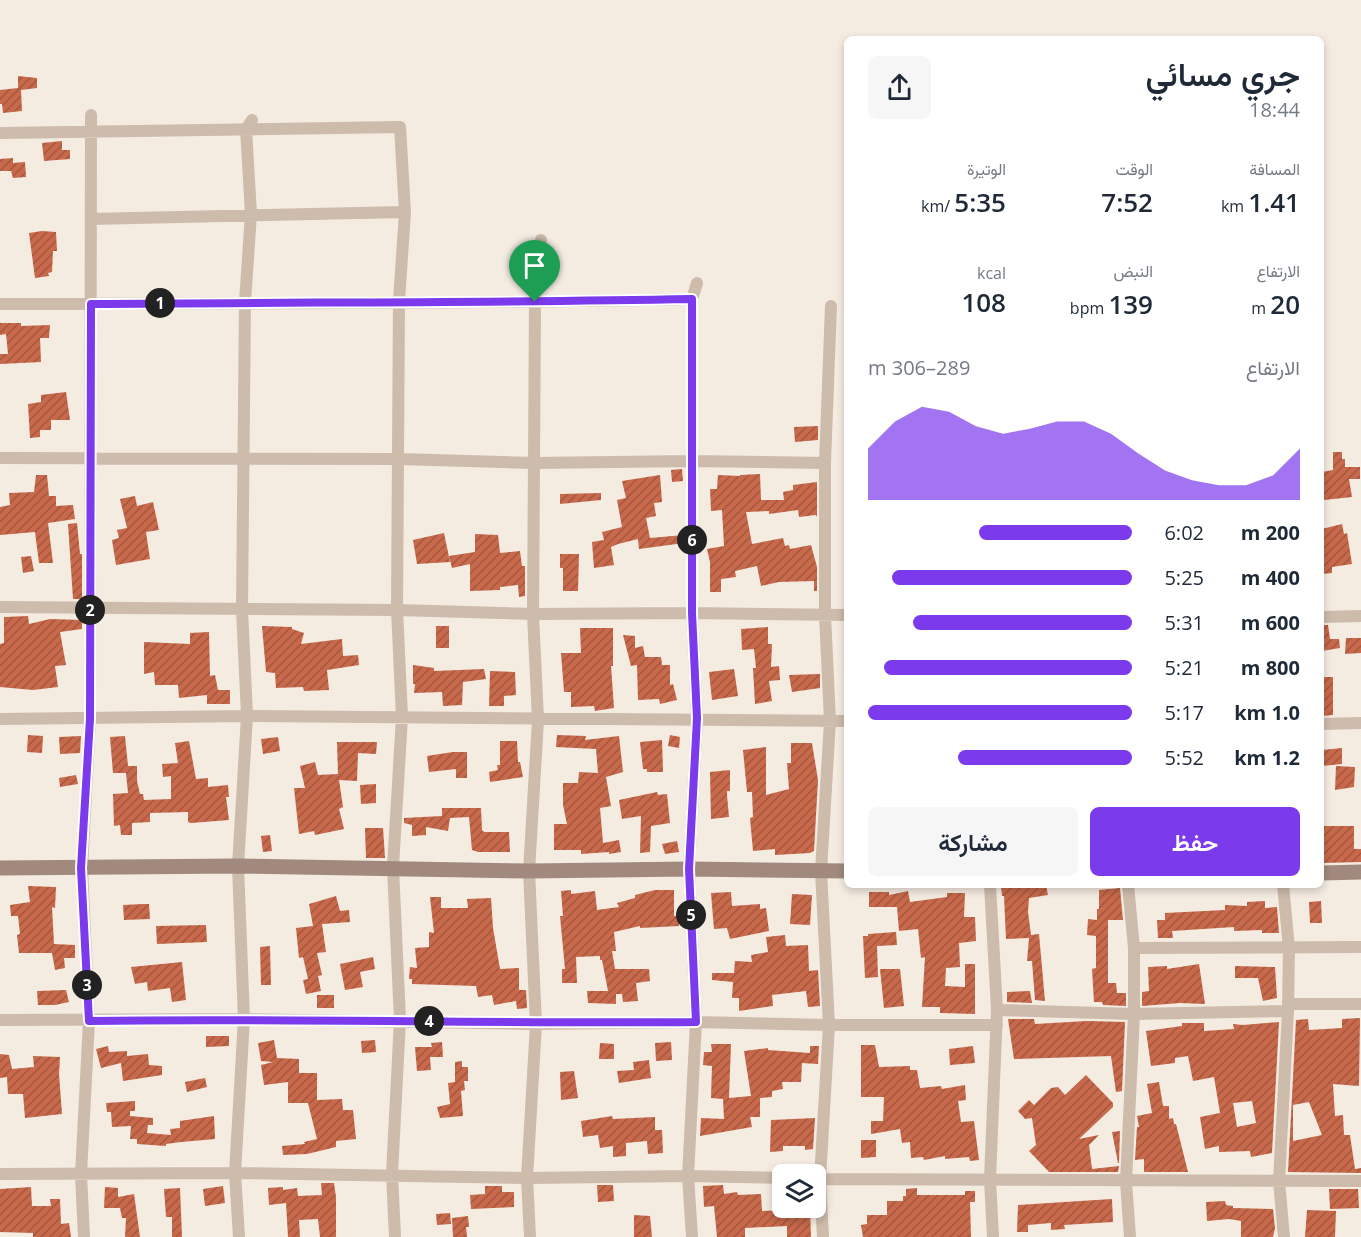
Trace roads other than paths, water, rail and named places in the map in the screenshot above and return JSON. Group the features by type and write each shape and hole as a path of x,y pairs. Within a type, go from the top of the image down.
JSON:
{"street":[{"path":"84,1237 81,1174 89,1021 81,868 90,719 91,115"},
{"path":"239,1237 236,1173 244,1019 238,866 247,716 242,609 245,302 251,214 249,125"},
{"path":"0,133 249,125 400,127 405,212 399,301 397,610 402,717 393,867 400,1020 392,1174 395,1237"},
{"path":"91,219 405,212"},
{"path":"530,1237 527,1178 536,1024 529,871 538,720 533,614 535,302 541,240"},
{"path":"692,1237 688,1176 696,1022 689,869 697,718 692,613 692,299 697,283"},
{"path":"0,304 535,302 692,299"},
{"path":"819,1164 829,1025 821,871 830,721 825,615 825,463 831,306"},
{"path":"0,458 825,463"},
{"path":"0,607 397,610 533,614 844,615"},
{"path":"1324,617 1361,616"},
{"path":"0,719 247,716 844,721"},
{"path":"1324,724 1361,723"},
{"path":"0,868 238,866 529,871 689,869 844,871"},
{"path":"1324,873 1361,873"},
{"path":"990,888 997,1010 990,1179 993,1237"},
{"path":"1128,888 1134,948 1134,1014 1126,1182 1130,1237"},
{"path":"1282,888 1289,948 1279,1181 1284,1237"},
{"path":"1134,948 1361,947"},
{"path":"997,1010 1134,1014 1361,1004"},
{"path":"0,1020 244,1019 536,1024 696,1022 997,1025"},
{"path":"0,1174 236,1173 527,1178 688,1176 772,1178"},
{"path":"826,1179 1126,1182 1361,1181"},
{"path":"821,1218 823,1237"}]}
